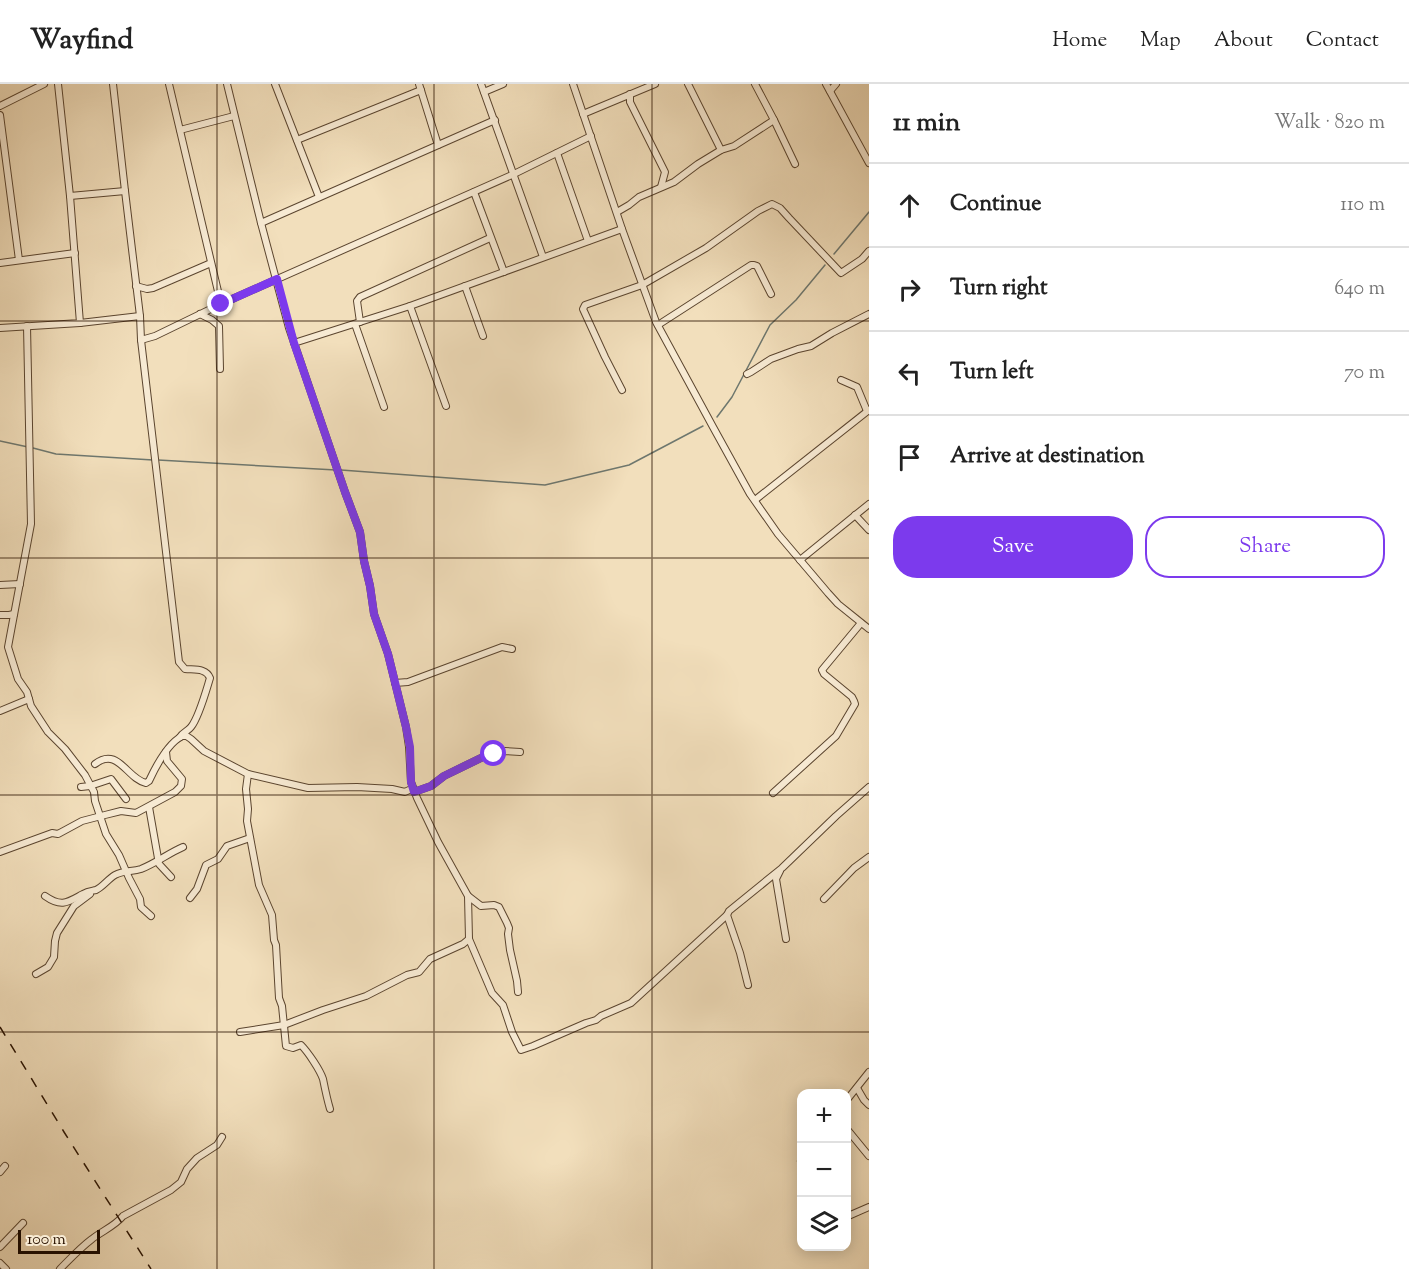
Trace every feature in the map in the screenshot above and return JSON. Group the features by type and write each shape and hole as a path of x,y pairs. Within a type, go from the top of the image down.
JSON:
{"street":[{"path":"0,106 44,84"},
{"path":"58,84 80,323"},
{"path":"95,764 105,759 117,760 141,782 146,783 166,752 183,732 191,728 210,678 204,671 185,669 178,662 113,84"},
{"path":"169,84 221,304"},
{"path":"227,84 261,223 294,343 360,532 374,614 388,654 408,733 411,782 450,866 468,896 481,906 494,905 501,909 509,925 510,950 518,992"},
{"path":"276,84 319,197"},
{"path":"481,84 543,257"},
{"path":"484,92 503,84"},
{"path":"573,84 616,212 658,325 744,483 778,534 828,593 869,629"},
{"path":"584,114 655,84"},
{"path":"688,84 721,150"},
{"path":"755,84 795,164"},
{"path":"826,84 869,163"},
{"path":"830,91 836,84"},
{"path":"297,140 420,87 438,145"},
{"path":"630,94 630,102 665,171 662,187"},
{"path":"621,98 630,102"},
{"path":"0,115 19,260"},
{"path":"180,130 234,116"},
{"path":"261,223 495,120"},
{"path":"616,212 639,196 680,177 721,150 734,146 774,120"},
{"path":"141,340 155,336 221,304 514,174 591,136"},
{"path":"557,153 588,241"},
{"path":"0,173 8,171"},
{"path":"665,171 680,177"},
{"path":"70,196 125,191"},
{"path":"474,192 504,272"},
{"path":"622,390 604,357 583,307 586,304 642,285 706,248 771,204 780,208 841,273 862,259 869,251"},
{"path":"294,343 410,306 622,229"},
{"path":"384,407 358,323 357,301 360,297 490,238"},
{"path":"0,263 75,253"},
{"path":"136,286 153,288 211,263"},
{"path":"658,325 754,264 771,294"},
{"path":"465,286 483,336"},
{"path":"410,306 446,406"},
{"path":"200,314 219,326 220,369"},
{"path":"747,374 771,359 811,346 869,314"},
{"path":"0,328 80,323 140,316"},
{"path":"27,326 31,524 8,647 18,679 31,706 48,732 85,775 94,792 106,834 119,855 140,899 141,907 151,916"},
{"path":"755,500 868,411 857,387 842,380"},
{"path":"800,560 869,504"},
{"path":"855,515 869,530"},
{"path":"0,585 20,584"},
{"path":"0,615 14,614"},
{"path":"773,794 836,736 855,704 852,697 822,670 861,623"},
{"path":"395,683 408,682 502,647 512,649"},
{"path":"0,711 29,699"},
{"path":"180,736 184,735 204,751 248,774 308,788 357,787 405,792 431,786 444,776 487,755 506,750 520,752"},
{"path":"0,852 52,833 58,834 76,824 100,816 121,811 136,813 175,792 181,786 182,779 167,761 166,752"},
{"path":"248,774 247,821 259,885 272,915 279,998 282,1006 286,1046 293,1048 301,1045 305,1049 322,1077 330,1109"},
{"path":"81,787 111,779 126,799"},
{"path":"468,896 469,939 492,993 503,1005 521,1050 533,1047 631,1003 729,911 782,868 869,787"},
{"path":"148,807 159,864 171,877"},
{"path":"190,898 197,889 206,865 218,860 227,846 250,838"},
{"path":"36,974 48,967 54,957 57,933 74,906 115,875 125,871 133,872 183,847"},
{"path":"824,899 854,868 869,857"},
{"path":"782,868 776,879 786,939"},
{"path":"45,896 63,903 96,890"},
{"path":"727,915 748,985"},
{"path":"240,1032 284,1025 366,996 407,975 419,972 430,959 469,939"},
{"path":"851,1095 869,1072"},
{"path":"857,1088 869,1105"},
{"path":"851,1134 869,1156"},
{"path":"60,1269 87,1242 123,1216 171,1190 181,1182 187,1169 197,1158 217,1145 222,1137"},
{"path":"851,1215 869,1207"},
{"path":"0,1247 23,1223"},
{"path":"0,1263 6,1269"}],"waterway":[{"path":"834,254 869,212"},
{"path":"717,417 732,397 770,325 796,300 825,265"},
{"path":"341,470 545,485 629,465 703,426"},
{"path":"0,441 28,447"},
{"path":"33,448 56,454 153,460"},
{"path":"158,460 336,470"}],"railway":[{"path":"0,1027 151,1269"}],"route":[{"path":"221,304 277,279 289,328 363,543 374,614 388,654 406,727 414,792 431,786 444,776 491,753 494,754"}]}
